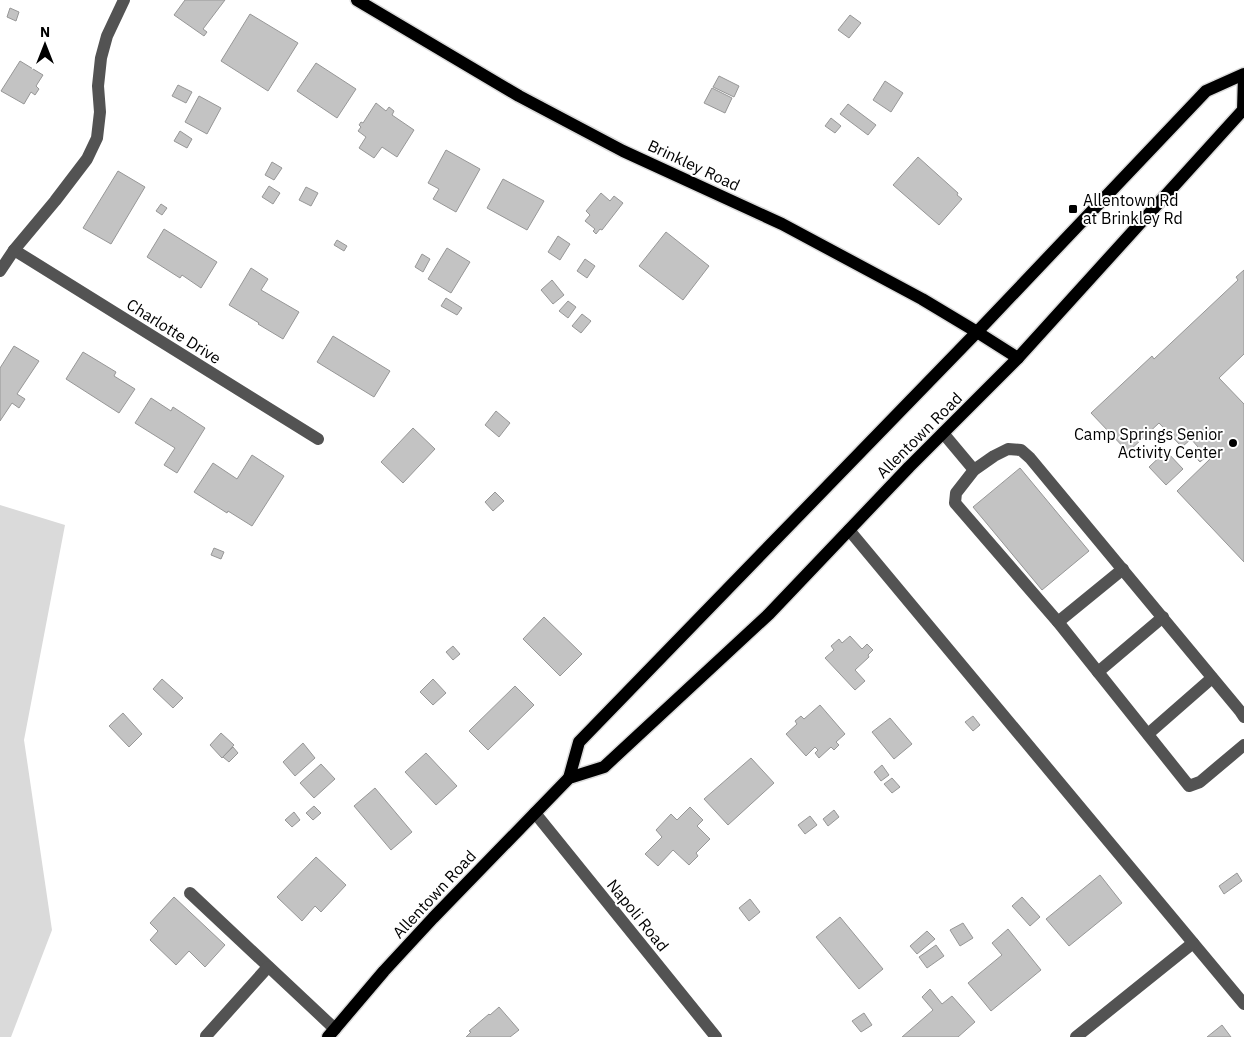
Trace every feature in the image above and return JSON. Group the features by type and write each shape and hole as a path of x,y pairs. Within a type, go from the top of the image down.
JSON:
{"main road":[{"name":"Brinkley Road","path":"357,0 471,68 557,116 623,151 782,224 922,299 1018,358"},
{"name":"Allentown Road","path":"331,1033 432,918 569,778 604,767 769,614 943,432 1018,358 1243,110 1244,75 1206,91 977,332 579,742 569,778"}],"street":[{"path":"0,271 14,250 87,159 97,138 100,112 98,86 101,58 107,36 124,0"},
{"name":"Charlotte Drive","path":"14,250 318,439"},
{"path":"943,432 974,470"},
{"path":"1244,717 1030,458 1021,450 1008,449 974,470 956,493 955,503 1058,622 1189,786 1200,782 1244,745"},
{"path":"850,530 1244,1004"},
{"path":"1058,622 1123,569"},
{"path":"1098,672 1163,617"},
{"path":"1148,734 1212,678"},
{"name":"Napoli Road","path":"534,813 716,1037"},
{"path":"190,893 268,966 331,1033"},
{"path":"1076,1037 1193,943"},
{"path":"206,1036 268,966"}],"shaded area":[{"path":"0,505 65,525 24,740 52,930 11,1037 0,1037"}],"building":[{"path":"185,0 225,0 203,29 207,32 204,36 174,15"},
{"path":"10,8 19,12 16,21 7,17"},
{"path":"250,14 298,43 268,91 221,61"},
{"path":"850,15 861,23 849,38 838,30"},
{"path":"20,61 43,75 36,86 39,89 35,95 31,92 24,104 1,91"},
{"path":"316,63 356,89 337,118 297,91"},
{"path":"719,76 739,86 734,97 713,87"},
{"path":"885,81 903,93 891,112 873,100"},
{"path":"178,85 192,92 186,103 172,96"},
{"path":"712,88 732,98 725,113 704,103"},
{"path":"199,96 221,108 207,134 185,122"},
{"path":"376,103 386,111 389,107 394,111 392,115 414,130 397,157 382,147 374,158 359,148 366,137 358,131 361,127 359,125 361,122 363,123"},
{"path":"848,104 876,125 868,135 840,114"},
{"path":"831,118 841,126 835,133 825,126"},
{"path":"180,131 192,139 187,148 174,141"},
{"path":"446,150 480,169 456,212 433,199 439,189 428,183"},
{"path":"918,157 958,193 957,195 962,199 939,225 893,185"},
{"path":"272,162 282,168 274,180 265,175"},
{"path":"118,171 145,187 111,244 83,228"},
{"path":"503,179 544,201 527,230 487,208"},
{"path":"269,186 280,193 273,204 262,197"},
{"path":"306,187 318,193 311,206 299,200"},
{"path":"601,193 610,201 614,196 623,203 602,230 600,229 596,234 593,231 595,229 585,221 590,215 586,211"},
{"path":"161,204 167,208 162,215 156,211"},
{"path":"164,229 217,262 201,288 182,275 180,278 147,257"},
{"path":"666,232 709,266 683,300 639,266"},
{"path":"558,236 570,244 560,260 548,252"},
{"path":"337,240 347,246 344,251 334,245"},
{"path":"447,248 470,262 451,293 428,279"},
{"path":"422,254 430,259 423,272 415,267"},
{"path":"585,259 595,266 587,278 577,271"},
{"path":"251,268 268,279 261,290 299,312 283,339 229,305"},
{"path":"1244,270 1244,354 1219,378 1244,404 1244,562 1177,491 1210,459 1207,456 1200,462 1191,453 1198,447 1191,439 1182,447 1159,423 1128,452 1091,413 1152,356 1154,359 1238,280 1236,277"},
{"path":"552,280 564,295 553,304 541,290"},
{"path":"446,298 462,308 457,315 441,306"},
{"path":"568,301 576,307 568,318 559,311"},
{"path":"582,314 591,321 581,333 572,326"},
{"path":"333,336 390,371 374,397 317,362"},
{"path":"14,346 39,361 17,394 25,399 19,408 12,403 0,421 0,368"},
{"path":"83,352 116,372 114,376 135,389 119,413 66,379"},
{"path":"151,398 171,411 173,407 205,428 177,473 164,465 175,448 135,423"},
{"path":"496,411 510,423 499,437 485,425"},
{"path":"413,428 435,449 403,483 381,462"},
{"path":"1166,451 1183,469 1166,485 1149,467"},
{"path":"252,455 284,476 252,526 194,492 213,463 237,479"},
{"path":"1020,468 1089,551 1042,590 973,507"},
{"path":"495,492 504,501 493,511 485,502"},
{"path":"214,548 224,552 221,559 211,555"},
{"path":"544,617 582,654 560,676 523,639"},
{"path":"850,636 862,649 867,644 873,650 868,655 869,657 855,670 865,681 855,690 825,658 834,650 831,646 839,639 842,643"},
{"path":"453,646 460,654 453,660 446,652"},
{"path":"162,679 183,698 173,708 153,689"},
{"path":"433,679 446,693 433,705 420,692"},
{"path":"515,686 534,705 488,750 469,731"},
{"path":"820,705 845,734 836,742 839,745 834,750 831,747 819,758 815,753 818,750 815,747 806,756 786,734 797,724 795,721 801,716 804,719"},
{"path":"123,713 142,734 129,747 109,726"},
{"path":"973,716 980,725 973,731 965,722"},
{"path":"890,718 912,744 894,759 872,732"},
{"path":"221,733 234,745 222,758 210,745"},
{"path":"303,743 315,758 295,776 283,762"},
{"path":"233,747 238,753 229,762 223,757"},
{"path":"426,753 457,786 436,805 405,772"},
{"path":"751,758 774,783 728,825 704,799"},
{"path":"321,764 335,779 314,798 300,783"},
{"path":"882,765 889,775 881,781 874,772"},
{"path":"892,778 900,787 892,793 884,784"},
{"path":"375,788 412,832 391,850 354,806"},
{"path":"314,806 321,813 313,820 306,813"},
{"path":"690,807 703,820 697,826 710,839 696,853 698,856 689,865 673,850 658,866 645,854 662,837 656,830 671,814 677,820"},
{"path":"834,810 839,817 828,826 823,819"},
{"path":"294,812 300,820 292,827 285,820"},
{"path":"810,816 817,825 805,834 798,825"},
{"path":"316,857 346,885 321,912 315,906 302,921 277,897"},
{"path":"1237,873 1242,881 1224,894 1219,886"},
{"path":"1100,875 1122,903 1069,946 1046,919"},
{"path":"174,897 225,945 205,967 189,951 176,965 150,940 158,931 150,923"},
{"path":"1022,897 1040,917 1030,926 1012,906"},
{"path":"750,899 760,912 749,921 739,908"},
{"path":"840,917 883,969 859,989 816,937"},
{"path":"963,923 973,938 960,946 950,930"},
{"path":"1008,929 1041,970 991,1011 968,983 1002,955 992,943"},
{"path":"927,931 935,939 917,954 910,946"},
{"path":"936,945 944,956 927,968 919,957"},
{"path":"930,989 942,1004 952,996 975,1022 958,1037 902,1037 933,1010 922,997"},
{"path":"499,1007 519,1030 510,1037 466,1037 471,1032 469,1031"},
{"path":"864,1013 872,1025 861,1032 852,1021"},
{"path":"1222,1025 1231,1037 1207,1037"}],"place":[{"name":"Allentown Rd at Brinkley Rd","path":"1073,209"},
{"name":"Camp Springs Senior Activity Center","path":"1233,443"}]}
